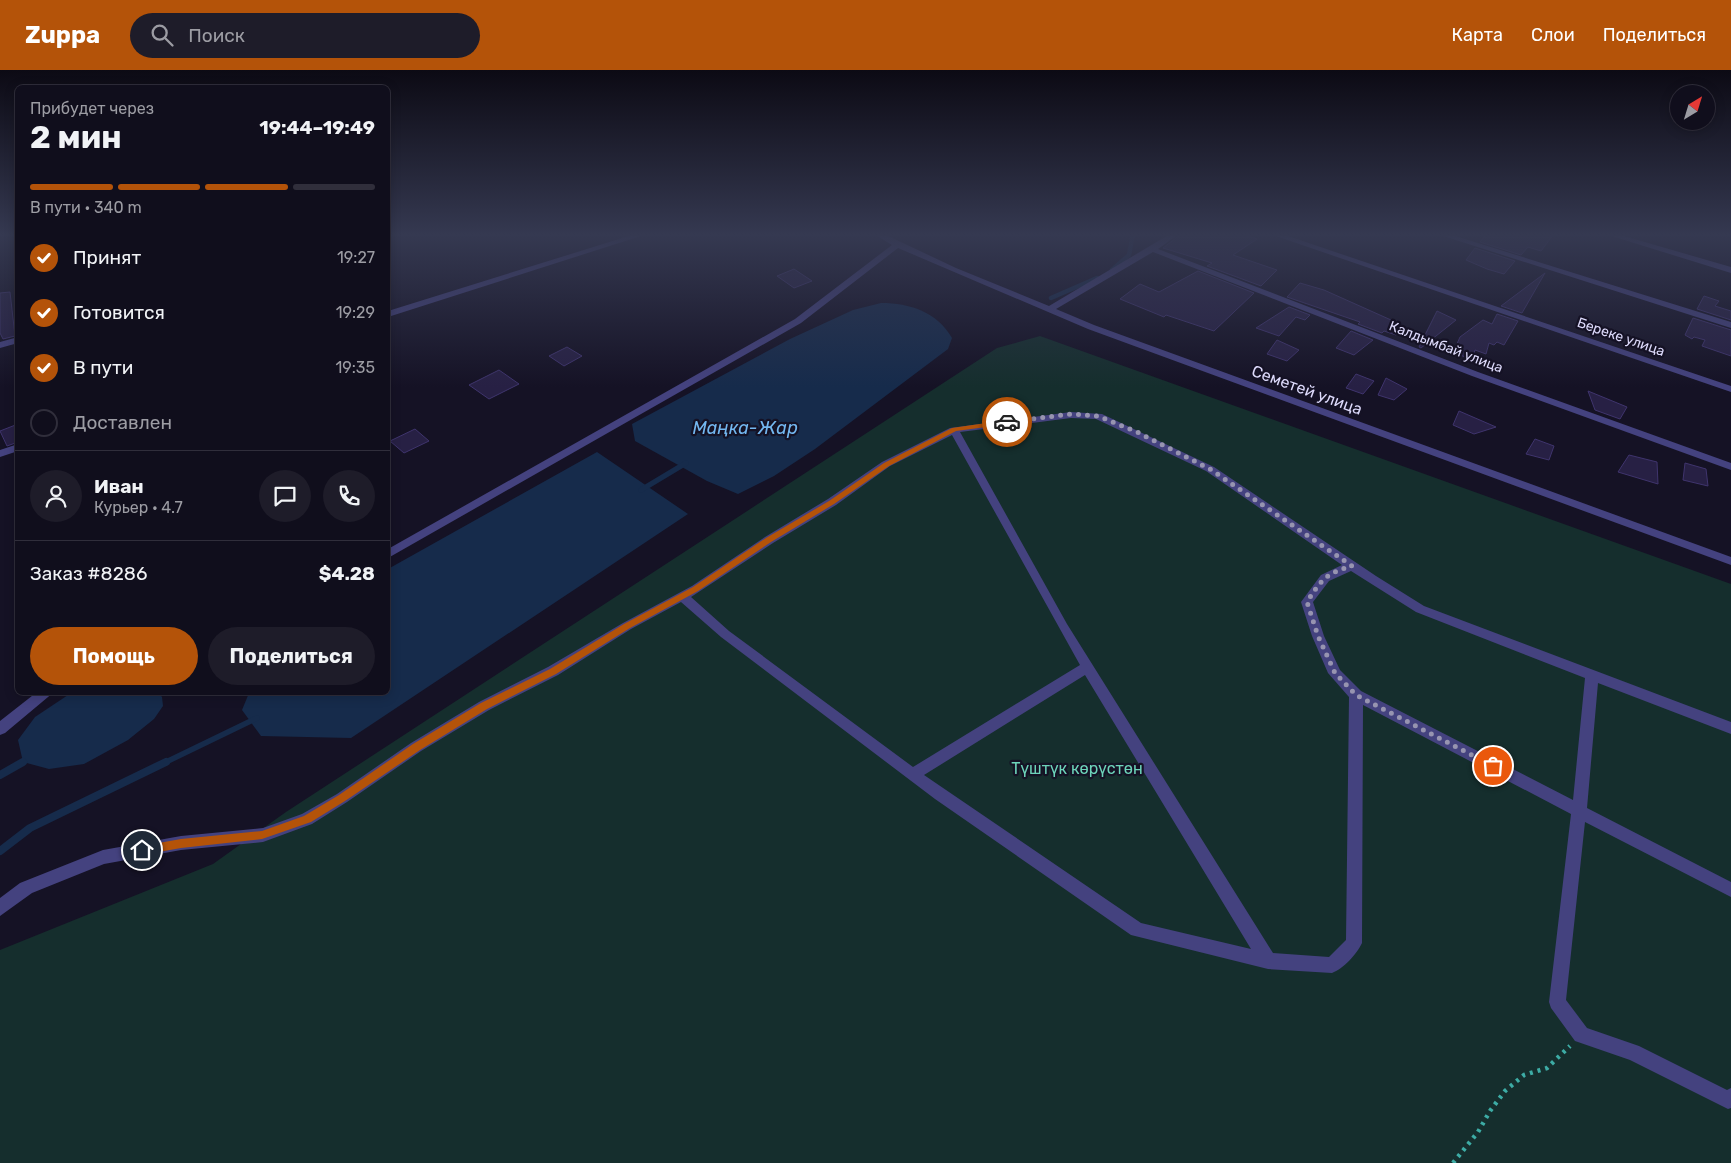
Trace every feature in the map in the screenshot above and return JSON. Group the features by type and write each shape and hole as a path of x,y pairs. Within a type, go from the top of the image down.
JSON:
{"street":[{"path":"390,313 480,285"},
{"path":"390,553 798,321 845,285"},
{"name":"Семетей улица","path":"989,285 1109,334 1731,561"},
{"path":"1049,310 1091,285"},
{"name":"Калдымбай улица","path":"1245,285 1475,374 1731,467"},
{"name":"Береке улица","path":"1424,285 1731,389"},
{"path":"1604,285 1731,325"},
{"path":"0,344 15,341"},
{"path":"0,908 26,888 103,857 181,844 262,835 308,819 416,747 484,706 553,671 627,626 682,596 832,502 886,464 954,430 1071,414 1098,416 1137,432 1210,469 1352,566 1420,609 1731,728"},
{"path":"954,430 1063,627 1268,961"},
{"path":"0,454 15,448"},
{"path":"1352,566 1333,571 1319,584 1307,602 1318,636 1335,673 1356,695 1731,890"},
{"path":"682,596 724,634 913,774 1137,930 1268,961 1332,965 1354,943 1356,695"},
{"path":"913,774 1087,667"},
{"path":"1592,676 1557,1002 1581,1035 1633,1052 1728,1100 1731,1098"},
{"path":"0,729 44,695"}],"path":[{"path":"1453,1163 1478,1132 1490,1111 1506,1091 1524,1075 1547,1068 1581,1035"}],"green space":[{"name":"Түштүк көрүстөн","path":"1040,336 1731,584 1731,1163 0,1163 0,950 213,864 286,812 997,348"}],"water":[{"name":"Маңка-Жар","path":"881,303 912,307 931,316 946,329 952,338 948,349 815,449 774,476 738,494 707,481 635,441 632,424 790,339 853,310"},
{"path":"597,452 688,514 351,738 261,736 242,710 248,695 390,695 390,568"},
{"path":"68,695 160,695 162,697 163,706 154,719 128,740 84,764 49,769 23,762 18,740 35,717"}],"building":[{"path":"790,285 802,285 794,288"},
{"path":"1139,285 1159,292 1172,285 1234,285 1254,293 1214,331 1166,315 1164,317 1120,299"},
{"path":"1298,285 1307,285 1324,290 1400,324 1396,335 1384,331 1382,333 1358,324 1360,322 1287,297"},
{"path":"1529,285 1538,285 1522,313 1501,306"},
{"path":"10,292 15,336 3,339 0,333 0,293"},
{"path":"1704,296 1719,301 1715,306 1731,311 1731,320 1697,309"},
{"path":"1289,307 1310,315 1305,320 1296,317 1279,336 1256,328"},
{"path":"1437,311 1456,320 1421,348 1419,347"},
{"path":"1497,314 1518,321 1504,345 1497,342 1494,345 1489,343 1486,354 1475,350 1472,359 1453,353 1460,337 1483,320 1492,324"},
{"path":"1693,318 1731,330 1731,356 1702,346 1705,340 1694,337 1692,339 1685,335"},
{"path":"1351,331 1373,340 1354,355 1336,348"},
{"path":"1277,340 1299,350 1287,361 1267,354"},
{"path":"567,347 582,356 564,366 549,356"},
{"path":"499,370 519,384 489,399 469,385"},
{"path":"1356,374 1374,381 1363,394 1346,388"},
{"path":"1386,378 1407,389 1394,400 1378,395"},
{"path":"1588,391 1627,407 1620,419 1595,410"},
{"path":"1459,411 1496,427 1474,434 1453,425"},
{"path":"15,425 15,443 7,446 0,431"},
{"path":"415,429 429,441 404,453 390,441"},
{"path":"1535,439 1554,446 1549,460 1526,454"},
{"path":"1629,455 1657,462 1658,484 1618,472"},
{"path":"1685,463 1706,469 1708,486 1683,480"}],"waterway":[{"path":"1051,298 1081,285"},
{"path":"641,490 686,463"},
{"path":"164,763 257,718"},
{"path":"0,775 23,762 21,763"},
{"path":"0,851 30,828 166,762"}],"way so far":[{"path":"1007,422 1071,414 1098,416 1137,432 1210,469 1352,566 1333,571 1319,584 1307,602 1318,636 1335,673 1356,695 1493,766"}],"route":[{"path":"142,850 262,835 308,819 416,747 484,706 553,671 627,626 696,589 769,540 832,502 886,464 954,430 1007,422"}]}
